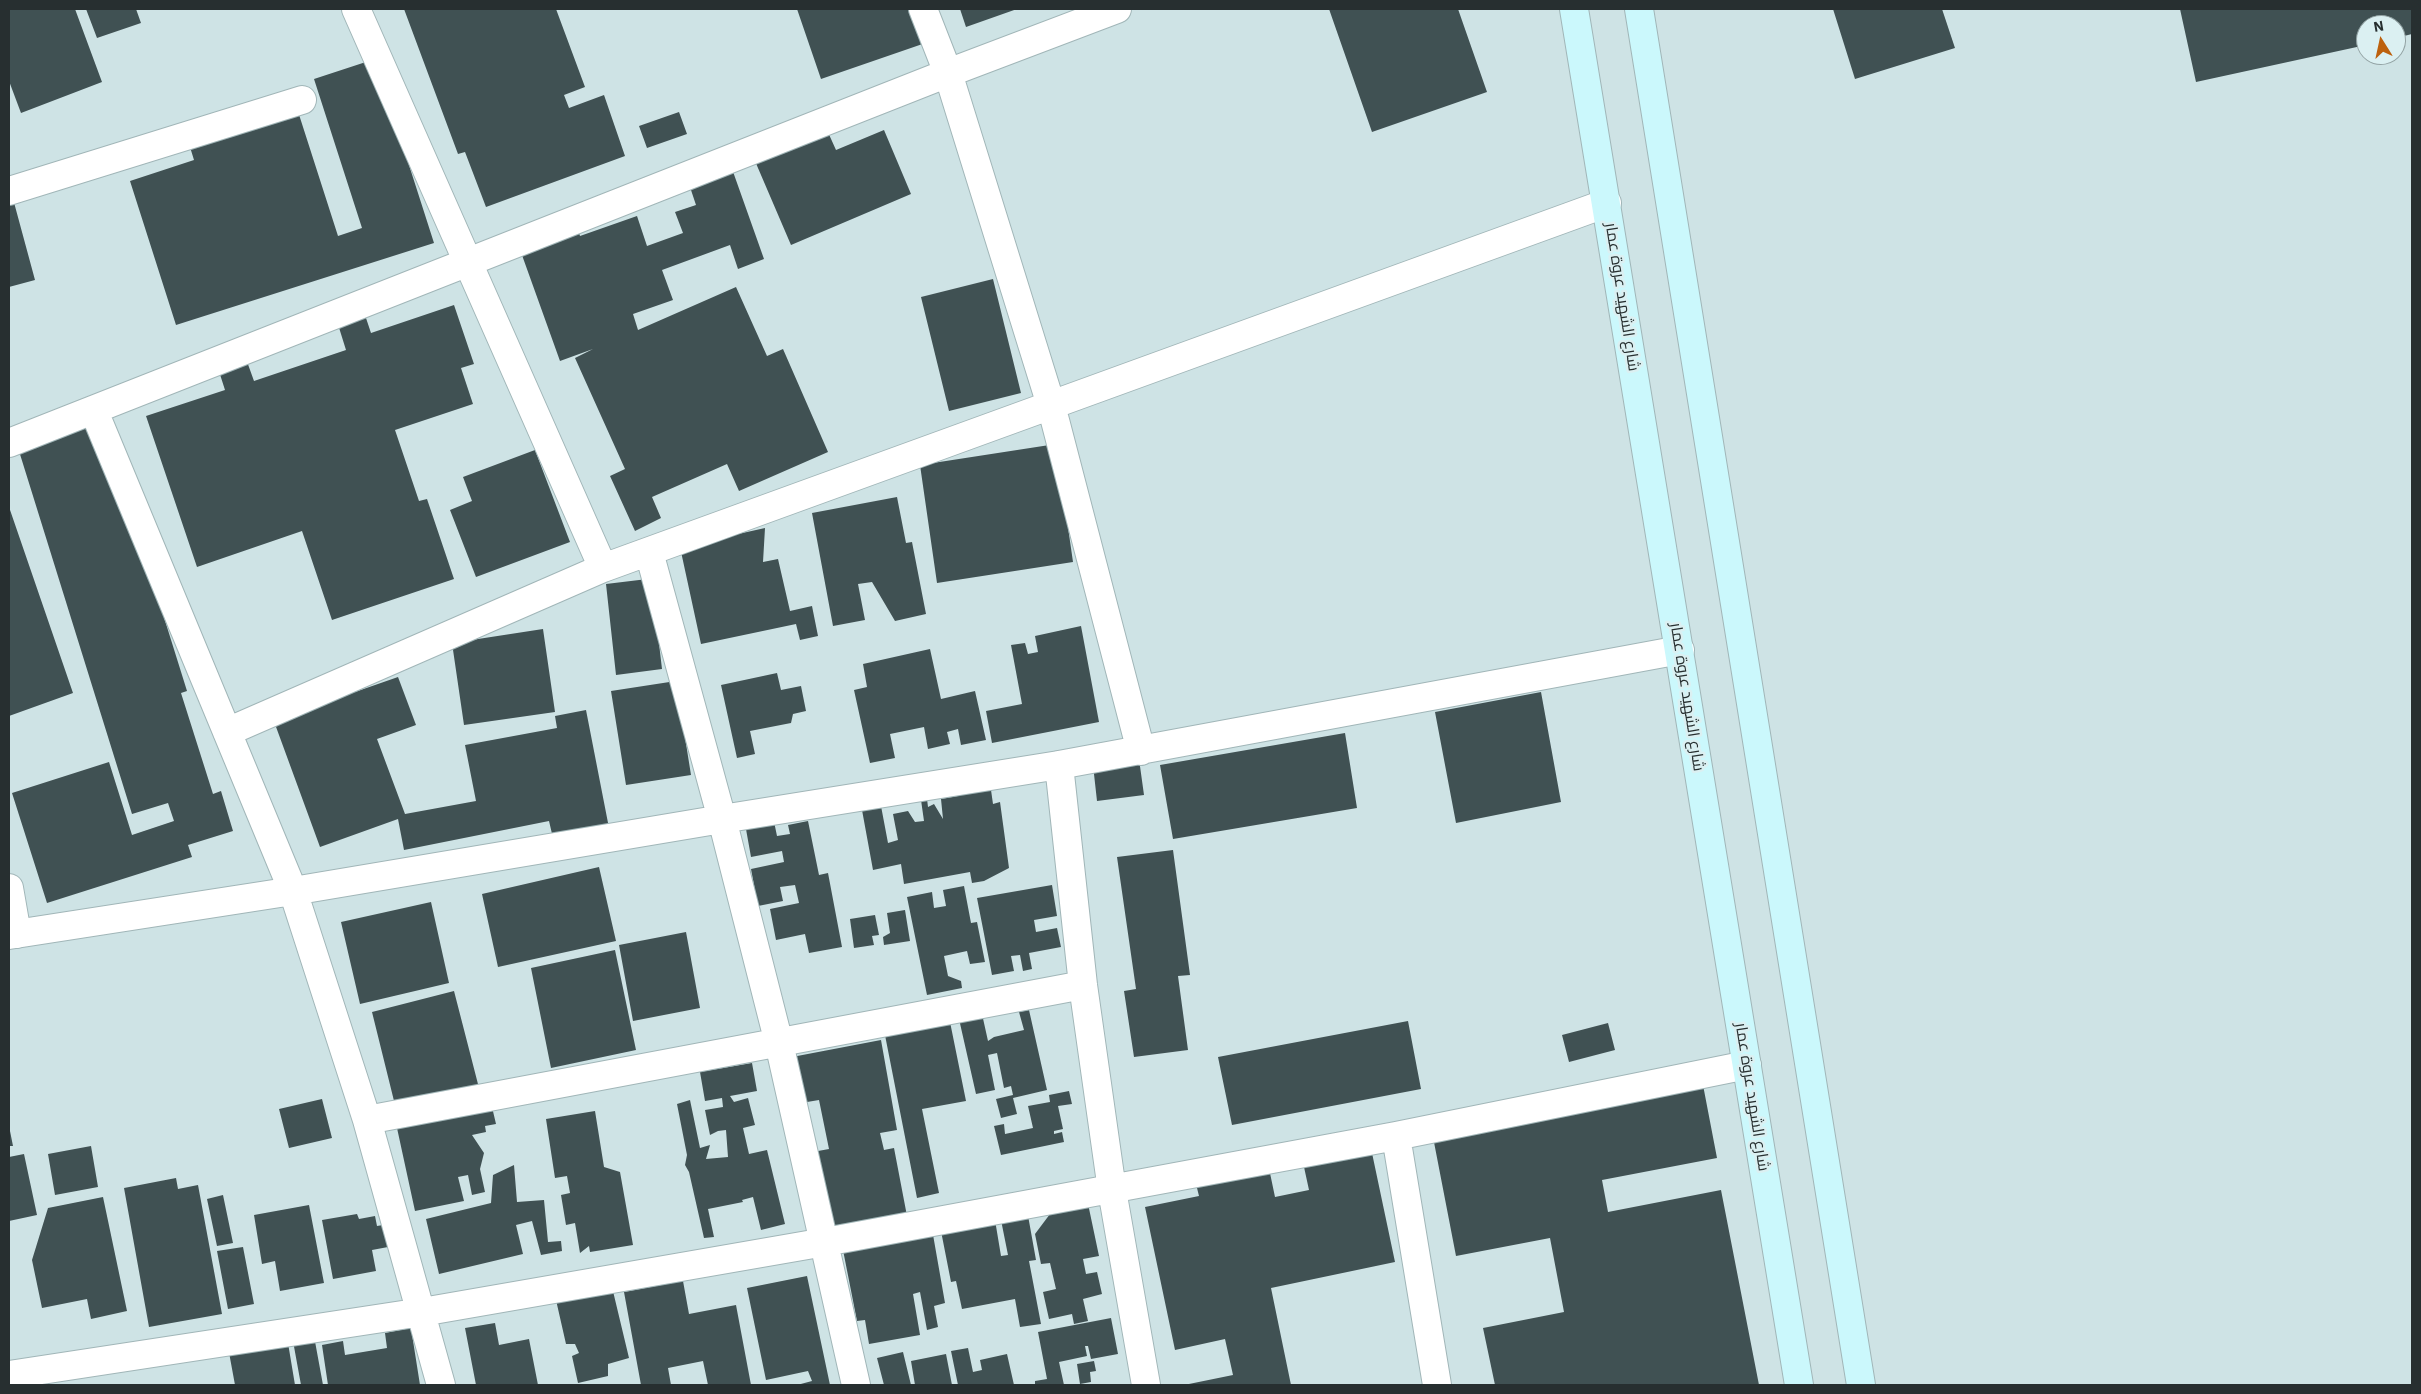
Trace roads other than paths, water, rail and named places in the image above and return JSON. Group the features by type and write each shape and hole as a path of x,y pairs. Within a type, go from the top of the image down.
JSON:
{"street":[{"path":"356,9 604,568"},
{"path":"923,9 948,73 1051,405 1141,751"},
{"path":"9,443 470,263 948,73 1117,9"},
{"name":"شارع الشهيد عروة عمار","path":"1574,9 1799,1385"},
{"path":"1638,9 1861,1385"},
{"path":"9,191 302,100"},
{"path":"227,732 604,568 1606,203"},
{"path":"94,411 293,892 367,1120 441,1385"},
{"path":"648,552 722,819 779,1042 856,1385"},
{"path":"9,888 13,934 293,892 722,819 1059,765 1680,650"},
{"path":"1059,765 1083,985 1112,1190 1146,1385"},
{"path":"367,1120 1083,985"},
{"path":"9,1375 422,1312 825,1242 1396,1136 1747,1065"},
{"path":"1396,1136 1437,1385"}]}
